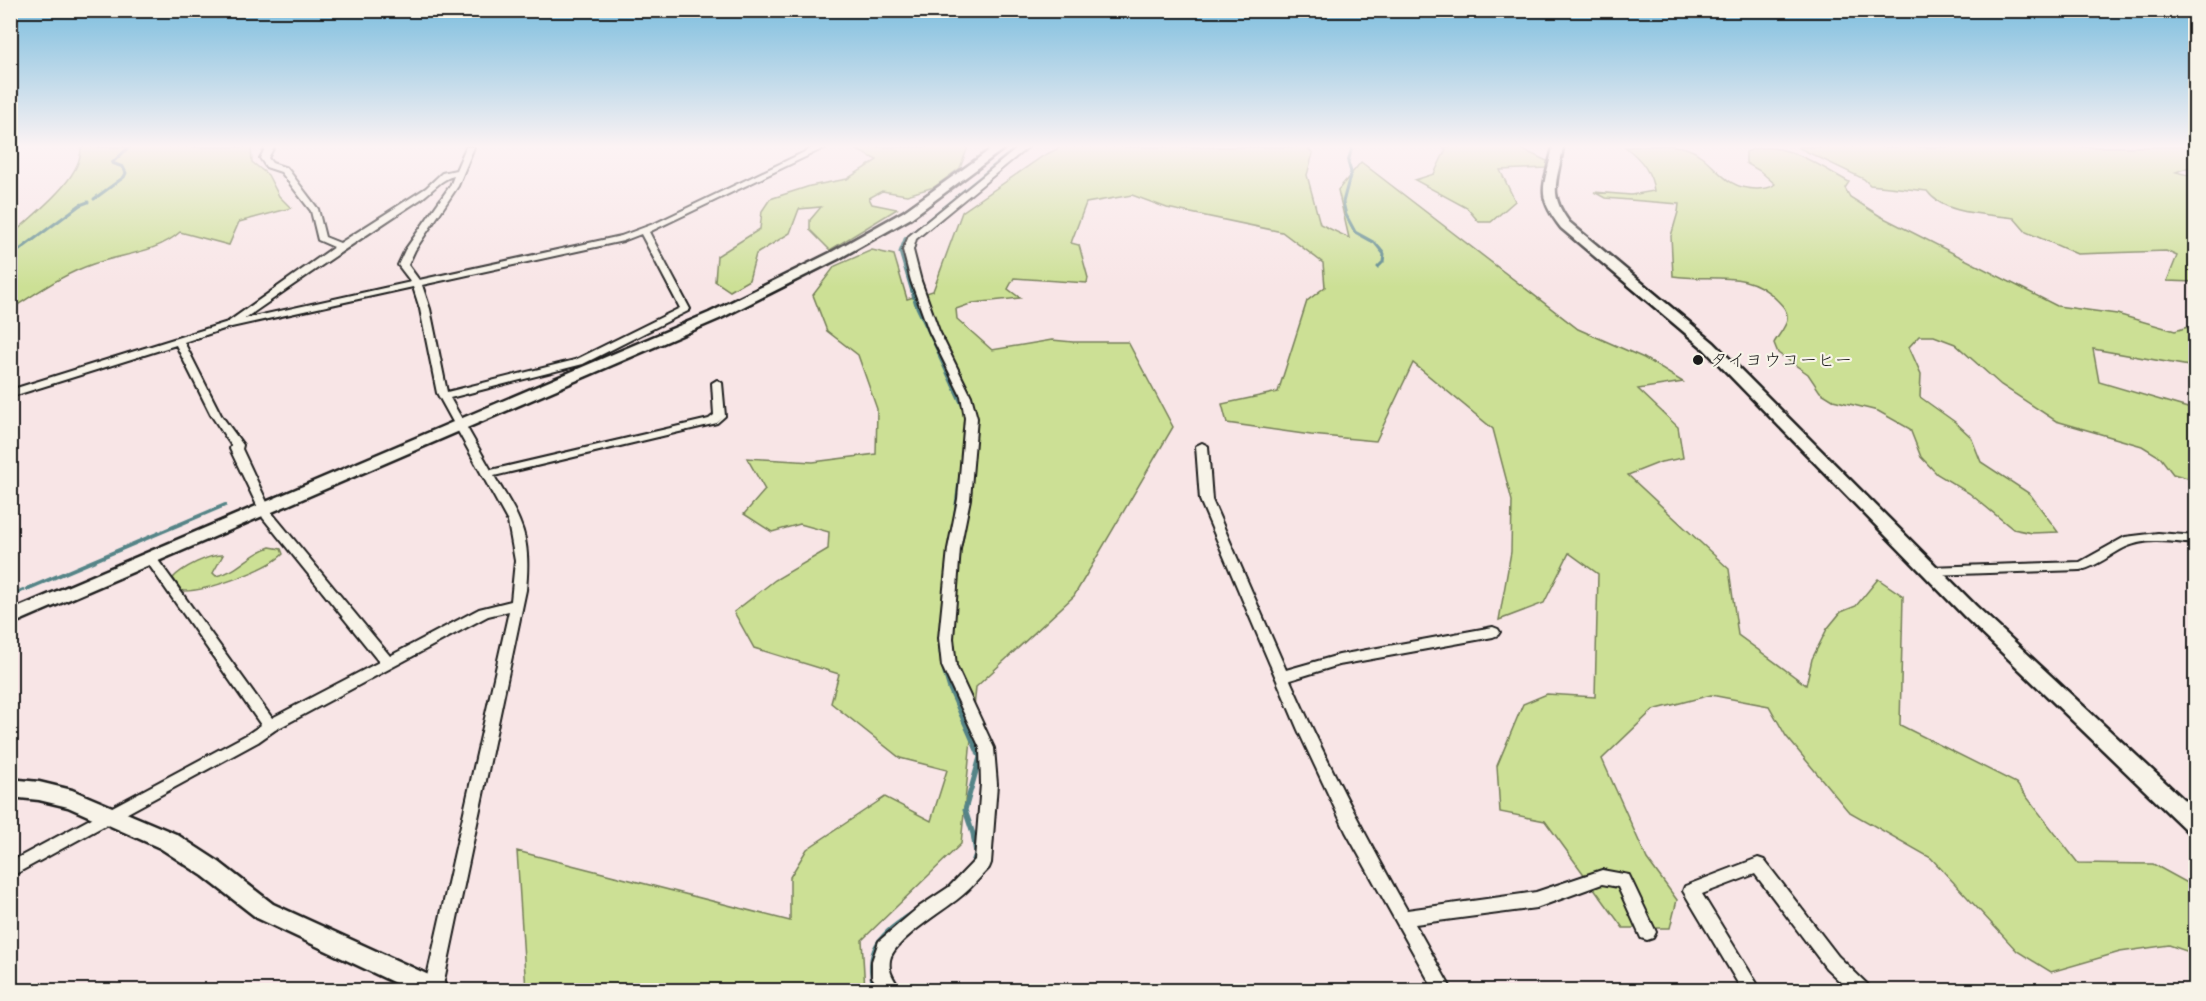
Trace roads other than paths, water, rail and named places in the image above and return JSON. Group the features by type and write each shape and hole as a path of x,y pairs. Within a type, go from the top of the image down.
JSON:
{"street":[{"path":"302,194 315,211 321,238 340,247"},
{"path":"224,326 423,194"},
{"path":"10,788 64,796 112,815 183,850 265,911 434,990 522,572 518,533 509,511 444,396 425,309 417,284 403,265 410,249 449,194"},
{"path":"10,394 224,326 607,242 644,231 723,194"},
{"path":"10,619 771,289 907,215 936,194"},
{"path":"891,990 881,977 881,961 885,947 925,912 955,892 983,863 988,784 987,748 949,666 946,638 954,549 964,499 971,418 966,396 928,315 908,249 912,238 967,194"},
{"path":"1548,194 1550,205 1565,225 1709,346 1929,571 2196,825"},
{"path":"444,396 579,362 685,309 644,231"},
{"path":"179,341 216,415 237,445 236,449 264,510 388,663"},
{"path":"488,474 712,421 720,416 717,383"},
{"path":"1202,446 1206,500 1305,730 1352,827 1443,990"},
{"path":"1929,571 2081,566 2097,561 2120,544 2136,538 2161,537 2196,540"},
{"path":"151,559 270,726"},
{"path":"10,870 253,738 270,726 484,612 517,604"},
{"path":"1282,676 1340,660 1493,632"},
{"path":"1752,990 1691,891 1758,865 1832,962 1861,990"},
{"path":"1403,918 1536,900 1602,877 1623,879 1647,932"}],"waterway":[{"path":"94,199 101,194"},
{"path":"941,358 916,305 900,252 905,239 960,194"},
{"path":"1345,194 1343,202 1346,215 1355,232 1375,243 1384,254 1383,262 1378,267"},
{"path":"10,257 80,205 88,202"},
{"path":"940,357 963,406"},
{"path":"955,516 960,478"},
{"path":"27,589 225,505"},
{"path":"10,596 23,590"},
{"path":"941,624 941,653"},
{"path":"943,666 950,689 980,757 965,810 973,834 976,854 972,865"},
{"path":"875,990 871,964 873,953 884,936 913,913"}],"place":[{"name":"タイヨウコーヒー","path":"1698,360"}]}
